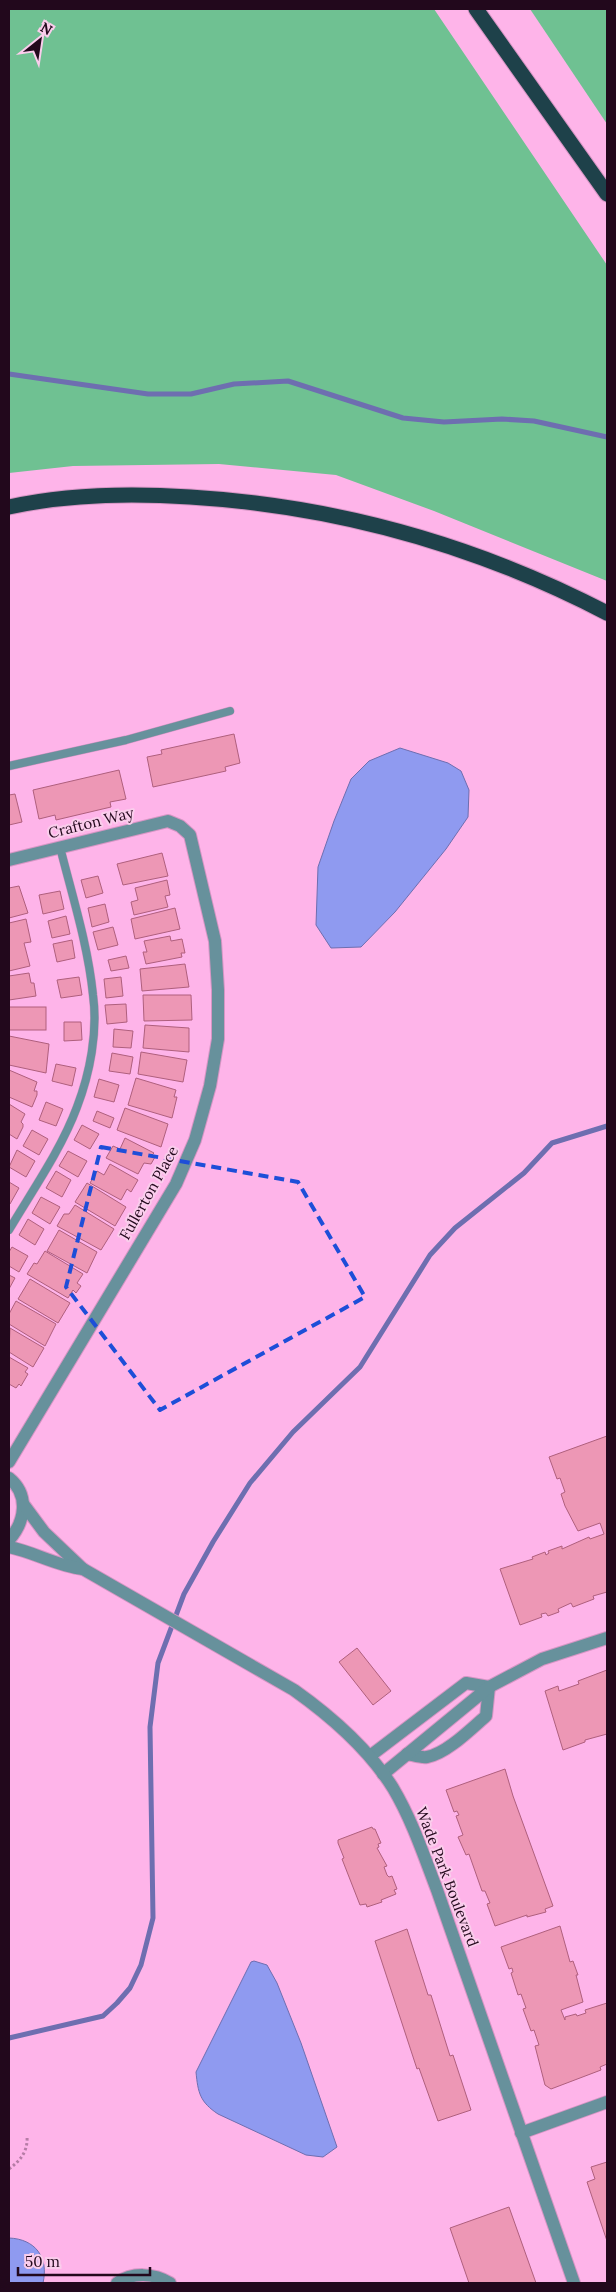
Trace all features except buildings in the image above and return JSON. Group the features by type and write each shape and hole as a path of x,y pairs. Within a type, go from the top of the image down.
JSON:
{"highway":[{"path":"476,9 607,194"},
{"path":"9,507 83,497 149,494 224,499 300,508 373,523 447,544 513,569 607,613"}],"street":[{"name":"Crafton Way","path":"9,860 168,821 180,826"},
{"name":"Fullerton Place","path":"9,1462 176,1184 196,1140 210,1086 218,1039 216,941 190,835 180,826"},
{"name":"Wade Park Boulevard","path":"9,1478 20,1492 24,1505 44,1532 83,1569 294,1690 320,1708 370,1756 393,1788 414,1829 430,1872 574,2283"},
{"path":"9,1540 17,1531 23,1519 24,1505"},
{"name":"Wade Park Boulevard","path":"9,1547 27,1551 63,1565 83,1569"},
{"path":"383,1774 489,1687 542,1659 607,1638"},
{"path":"370,1756 466,1684 489,1687"},
{"path":"407,1754 424,1757 436,1755 486,1716 489,1687"},
{"path":"424,1714 449,1745"},
{"path":"521,2133 607,2102"},
{"path":"117,2283 127,2276 146,2275 170,2283"}],"lane":[{"path":"9,766 126,740 230,711"},
{"path":"9,1230 57,1148 77,1108 89,1070 94,1033 94,996 60,847"}],"path":[{"path":"9,2169 20,2161 24,2153 27,2136"}],"highlighted area":[{"path":"101,1147 298,1182 365,1297 160,1410 66,1287"}],"green space":[{"path":"9,9 434,9 607,265 607,581 434,511 336,475 219,464 73,466 9,473"},
{"path":"530,9 607,9 607,124"}],"water":[{"path":"400,748 448,763 461,771 469,790 468,817 446,849 395,912 361,947 331,948 316,925 318,867 351,779 369,761"},
{"path":"254,1961 267,1965 277,1983 301,2043 337,2147 323,2157 306,2155 218,2114 207,2105 199,2091 196,2072 251,1962"},
{"path":"9,2238 26,2242 38,2251 44,2265 43,2283 9,2283"}],"waterway":[{"path":"9,374 148,394 191,394 234,384 288,381 403,418 444,422 502,419 534,421 607,437"},
{"path":"9,2038 103,2016 130,1988 141,1965 153,1918 150,1727 158,1663 184,1594 213,1542 250,1483 293,1432 360,1367 430,1255 455,1228 524,1173 552,1143 607,1126"}]}
